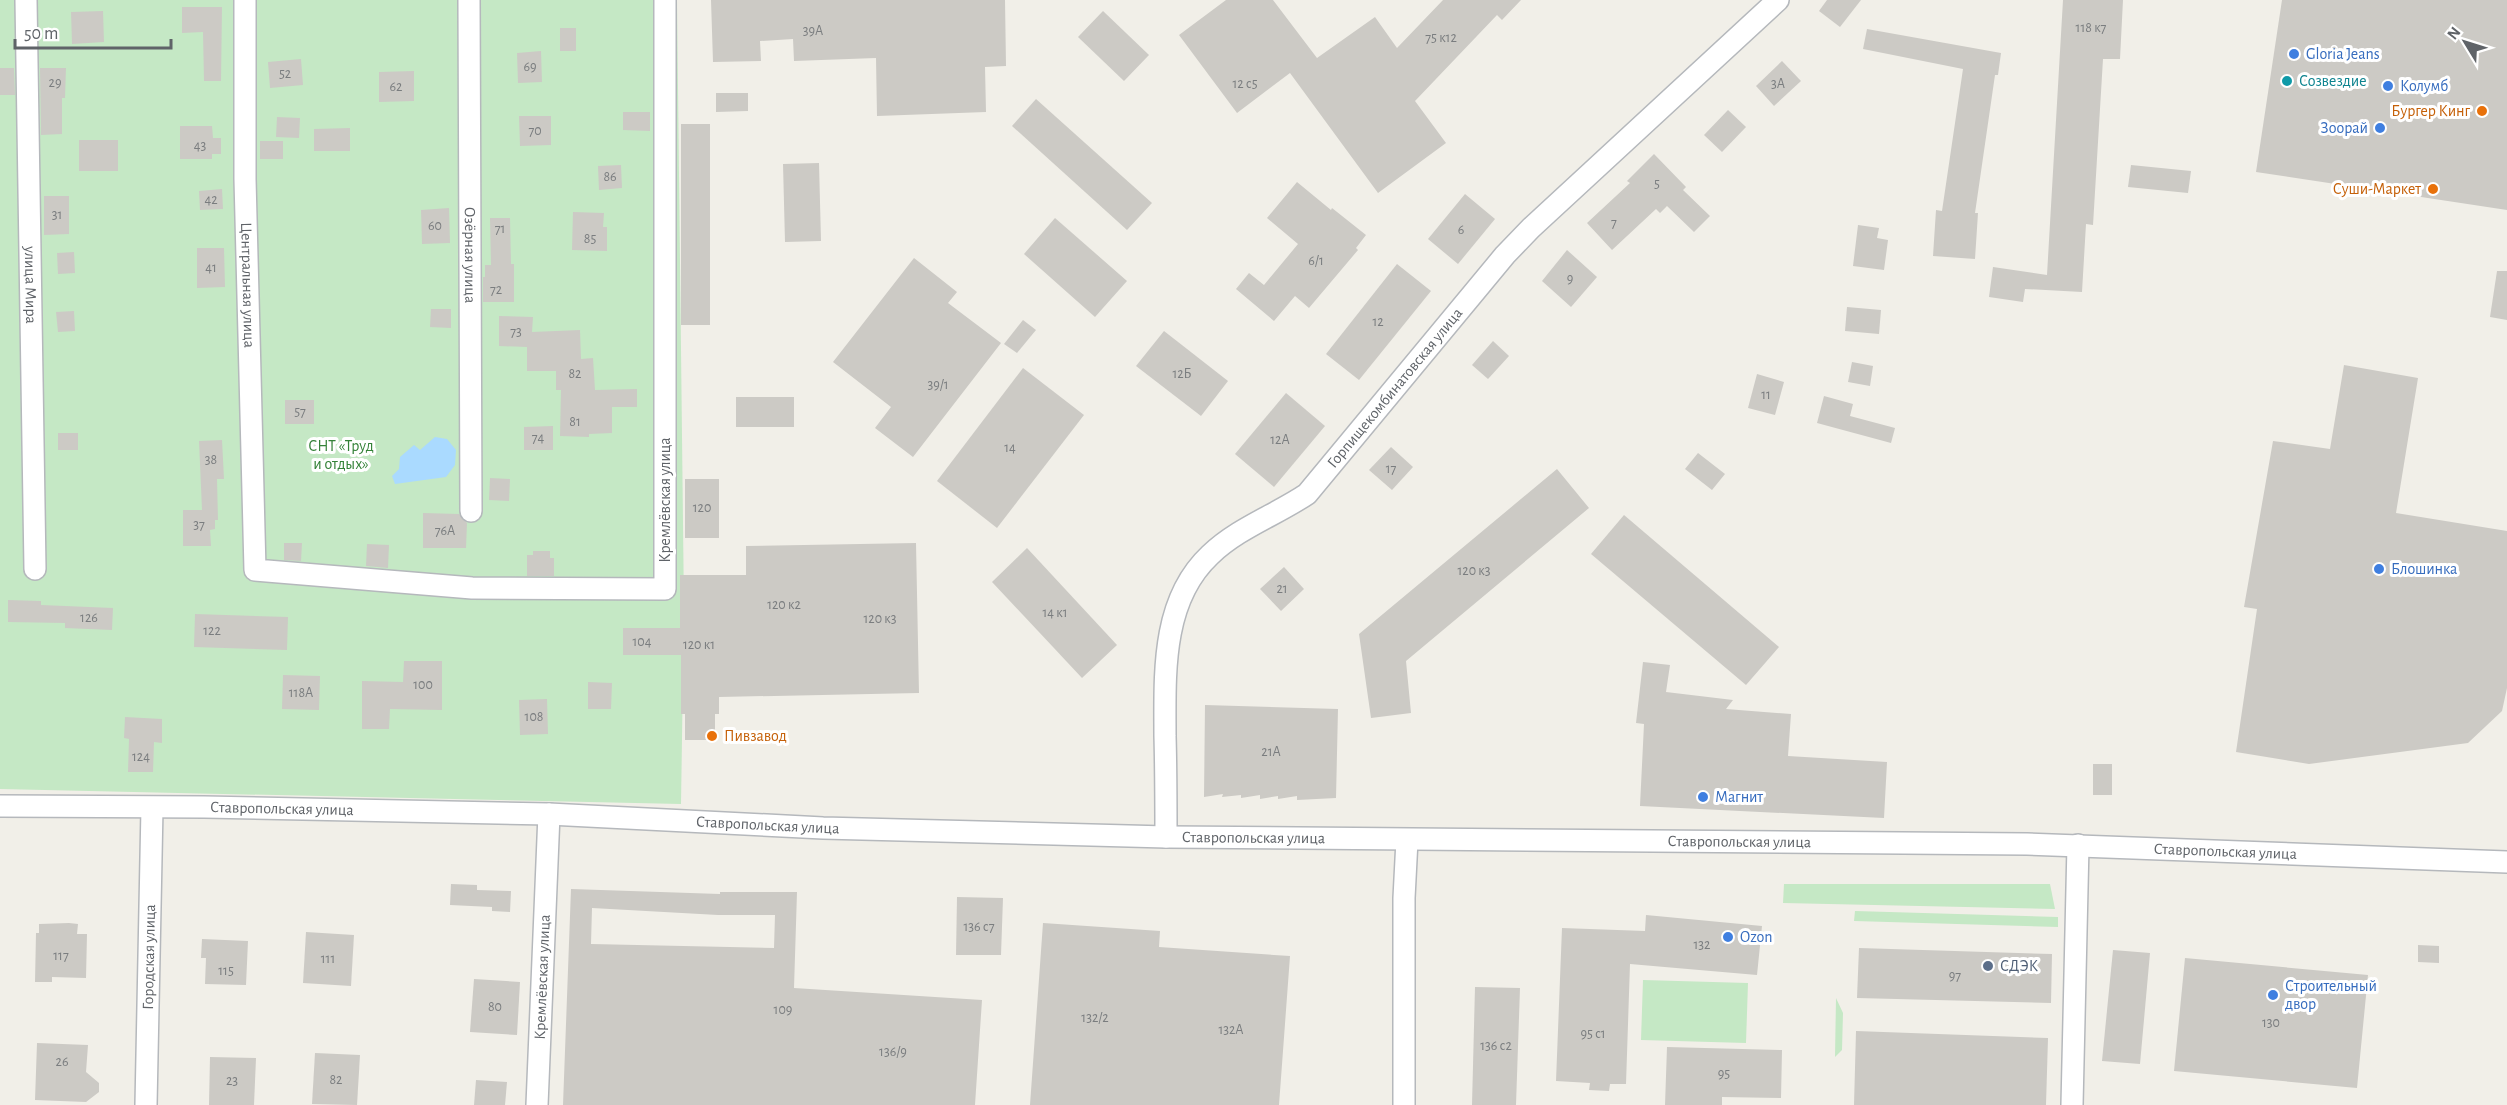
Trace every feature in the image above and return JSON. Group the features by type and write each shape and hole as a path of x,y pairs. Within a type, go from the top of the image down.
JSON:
{"street":[{"name":"улица Мира","path":"26,0 35,569"},
{"name":"Центральная улица","path":"245,0 246,190 255,570"},
{"name":"Озёрная улица","path":"469,0 471,511"},
{"name":"Кремлёвская улица","path":"255,570 472,588 664,589 665,0"},
{"name":"Горпищекомбинатовская улица","path":"1166,837 1165,668 1174,619 1184,592 1195,573 1210,555 1245,528 1284,510 1307,494 1505,255 1531,228 1778,0"},
{"name":"Ставропольская улица","path":"0,806 549,814 835,828 1166,837 1407,840 1623,839 2078,845 2507,862"},
{"name":"Городская улица","path":"146,1105 152,808"},
{"name":"Кремлёвская улица","path":"537,1105 549,814"},
{"path":"1404,1105 1404,898 1407,840"},
{"path":"2072,1105 2078,845"}],"green space":[{"name":"СНТ «Труд и отдых»","path":"0,0 677,0 684,610 681,804 0,789"},
{"path":"1784,884 2050,884 2055,909 1783,903"},
{"path":"1855,911 2058,917 2058,927 1854,921"},
{"path":"1643,980 1748,983 1746,1043 1641,1040"},
{"path":"1836,998 1843,1013 1842,1050 1835,1057"}],"water":[{"path":"435,437 447,439 456,450 455,465 446,477 395,484 392,476 399,469 400,457 414,445 420,450"}],"building":[{"path":"711,0 1005,0 1006,66 985,67 986,112 877,116 876,58 794,61 793,39 760,41 761,61 713,62"},
{"path":"1226,0 1273,0 1317,58 1375,17 1397,48 1443,0 1521,0 1502,20 1497,15 1415,101 1446,143 1378,193 1290,73 1237,113 1179,35"},
{"path":"1827,0 1861,0 1840,27 1819,11"},
{"path":"2063,0 2123,0 2120,59 2103,59 2093,225 2086,224 2082,292 2025,289 2023,302 1989,297 1993,267 2047,275"},
{"name":"Колумб","path":"2282,0 2507,0 2507,210 2256,172"},
{"path":"182,7 222,7 221,81 204,81 203,32 182,33"},
{"path":"103,11 104,42 72,44 71,12"},
{"path":"1103,11 1149,55 1124,81 1078,37"},
{"path":"560,28 576,28 576,51 560,51"},
{"path":"1867,29 2001,53 1998,75 1995,75 1975,213 1978,213 1975,259 1933,256 1936,210 1942,211 1963,69 1863,49"},
{"path":"541,51 542,82 518,83 517,53"},
{"path":"301,59 303,85 270,88 268,62"},
{"path":"1782,61 1801,81 1774,106 1756,86"},
{"path":"0,68 14,68 15,95 0,95"},
{"path":"40,68 66,68 65,98 62,98 62,134 41,135"},
{"path":"414,71 414,101 379,102 379,72"},
{"path":"716,93 748,93 748,111 716,112"},
{"path":"1036,99 1152,203 1127,230 1012,126"},
{"path":"1728,110 1746,127 1722,152 1704,135"},
{"path":"623,112 650,112 650,131 623,130"},
{"path":"519,116 551,116 551,145 520,146"},
{"path":"277,117 300,118 299,138 276,137"},
{"path":"681,124 710,124 710,325 681,325"},
{"path":"180,126 212,126 213,138 221,138 221,154 212,154 212,159 180,159"},
{"path":"350,128 350,151 314,151 314,129"},
{"path":"79,140 118,140 118,171 79,171"},
{"path":"260,141 283,141 283,159 260,159"},
{"path":"1654,154 1686,187 1683,190 1710,216 1694,232 1667,206 1660,213 1656,209 1612,250 1587,223 1630,183 1627,181"},
{"path":"819,163 821,241 785,242 783,164"},
{"path":"621,165 622,188 599,190 598,166"},
{"path":"2131,165 2191,171 2188,193 2128,187"},
{"path":"1297,182 1366,235 1356,248 1358,250 1309,308 1295,296 1274,321 1236,289 1249,273 1264,285 1298,244 1267,218"},
{"path":"222,189 223,209 200,210 199,191"},
{"path":"1465,194 1495,219 1458,264 1428,239"},
{"path":"44,196 69,196 69,234 44,235"},
{"path":"449,208 450,243 422,244 421,210"},
{"path":"573,212 604,213 603,227 607,227 607,251 572,250"},
{"path":"490,218 510,218 511,264 514,264 514,302 483,302 485,265 491,265"},
{"path":"1055,218 1127,281 1095,317 1024,254"},
{"path":"1858,225 1879,228 1877,238 1888,240 1884,270 1853,266"},
{"path":"197,248 224,248 225,287 197,288"},
{"path":"1567,250 1597,277 1571,307 1542,281"},
{"path":"74,252 75,273 58,274 57,253"},
{"path":"914,258 957,292 948,303 1001,343 913,457 875,428 891,407 833,362"},
{"path":"1397,264 1431,291 1359,380 1326,354"},
{"path":"2497,271 2507,271 2507,320 2490,317"},
{"path":"1847,307 1881,310 1879,334 1845,331"},
{"path":"431,309 451,309 451,328 430,327"},
{"path":"74,311 75,331 58,332 56,312"},
{"path":"499,316 533,317 532,332 580,330 581,359 593,358 595,390 637,389 637,407 612,407 612,433 589,434 589,437 560,436 561,390 556,390 556,371 527,371 527,347 499,346"},
{"path":"1023,320 1036,330 1017,353 1004,344"},
{"path":"1164,331 1228,381 1201,416 1136,366"},
{"path":"1493,341 1509,356 1488,379 1472,365"},
{"path":"1852,362 1873,366 1870,386 1848,382"},
{"name":"Блошинка","path":"2344,365 2418,378 2396,513 2507,531 2507,688 2502,711 2468,743 2309,764 2236,752 2257,609 2244,607 2273,441 2330,449"},
{"path":"1023,368 1084,415 997,528 937,481"},
{"path":"1757,374 1784,382 1775,415 1748,408"},
{"path":"1286,393 1325,426 1274,487 1235,454"},
{"path":"1824,396 1853,404 1850,416 1895,428 1891,443 1817,423"},
{"path":"736,397 794,397 794,427 736,427"},
{"path":"285,400 314,400 314,424 285,424"},
{"path":"553,426 553,450 524,450 524,427"},
{"path":"58,433 78,433 78,450 58,450"},
{"path":"222,440 224,479 217,479 218,520 215,520 215,529 210,530 211,546 183,546 183,510 202,510 199,441"},
{"path":"1391,447 1413,467 1392,490 1369,470"},
{"path":"1698,453 1725,474 1712,490 1685,469"},
{"path":"1557,469 1589,508 1406,661 1411,713 1371,718 1359,634"},
{"path":"490,478 510,479 509,501 489,500"},
{"path":"685,479 719,479 719,538 685,538"},
{"path":"423,513 459,514 467,523 466,548 423,548"},
{"path":"1624,515 1779,647 1746,685 1591,554"},
{"path":"284,543 302,543 301,561 284,560"},
{"path":"916,543 919,693 719,697 719,714 715,714 715,740 685,740 685,714 681,714 681,655 623,655 623,628 680,628 680,575 746,575 746,546"},
{"path":"367,544 389,545 388,568 366,566"},
{"path":"1027,548 1117,645 1082,678 992,582"},
{"path":"533,551 550,551 550,558 554,558 554,576 527,576 527,555 533,555"},
{"path":"1284,567 1304,589 1281,611 1260,589"},
{"path":"8,600 41,601 41,605 113,608 112,630 65,628 65,623 8,622"},
{"path":"195,614 288,617 287,650 194,647"},
{"path":"404,661 442,661 442,710 390,709 389,729 362,729 362,681 403,682"},
{"path":"1643,662 1670,665 1666,692 1733,700 1726,709 1791,714 1788,756 1887,762 1884,818 1640,806 1644,724 1636,723"},
{"path":"283,675 320,676 319,710 282,709"},
{"path":"588,682 612,683 611,709 588,709"},
{"path":"547,699 548,734 520,735 519,700"},
{"path":"1205,705 1338,709 1336,798 1297,800 1297,796 1278,799 1278,796 1260,799 1260,795 1241,798 1241,795 1222,797 1223,794 1204,797"},
{"path":"125,717 162,719 162,743 154,742 153,772 128,772 129,739 124,738"},
{"path":"2093,764 2112,764 2112,795 2093,795"},
{"path":"451,884 477,885 477,890 511,891 510,912 492,911 492,907 450,905"},
{"path":"571,889 720,894 720,892 797,892 794,988 982,1000 975,1105 563,1105","holes":["592,908 718,915 775,915 774,948 591,944"]},
{"path":"957,897 1003,898 1001,955 956,955"},
{"path":"1646,915 1762,926 1757,975 1630,964 1626,1084 1610,1084 1609,1091 1589,1090 1590,1083 1556,1081 1562,928 1645,931"},
{"path":"1043,923 1160,931 1159,947 1290,956 1279,1105 1030,1105"},
{"path":"39,924 78,924 77,934 87,934 86,978 52,977 52,982 35,982 36,933 39,933"},
{"path":"306,932 354,935 351,986 303,983"},
{"path":"202,939 248,941 246,985 205,984 206,958 201,958"},
{"path":"2418,945 2439,946 2439,963 2418,962"},
{"path":"1859,948 2052,954 2051,1003 1857,998"},
{"path":"2113,950 2150,953 2140,1064 2102,1061"},
{"path":"2185,958 2368,975 2357,1088 2174,1071"},
{"path":"474,979 520,982 517,1035 470,1032"},
{"path":"1475,987 1520,988 1516,1105 1472,1105"},
{"path":"1856,1031 2048,1038 2046,1105 1854,1105"},
{"path":"37,1043 88,1045 86,1072 99,1083 99,1092 86,1102 35,1100"},
{"path":"1667,1047 1782,1050 1781,1098 1722,1097 1722,1105 1665,1105"},
{"path":"315,1053 360,1055 357,1105 312,1104"},
{"path":"210,1057 256,1058 254,1105 209,1105"},
{"path":"476,1080 507,1082 505,1105 474,1105"}],"place":[{"name":"Gloria Jeans","path":"2294,54"},
{"name":"Созвездие","path":"2287,81"},
{"name":"Колумб","path":"2388,86"},
{"name":"Бургер Кинг","path":"2482,111"},
{"name":"Зоорай","path":"2380,128"},
{"name":"Суши-Маркет","path":"2433,189"},
{"name":"Блошинка","path":"2379,569"},
{"name":"Пивзавод","path":"712,736"},
{"name":"Магнит","path":"1703,797"},
{"name":"Ozon","path":"1728,937"},
{"name":"СДЭК","path":"1988,966"},
{"name":"Строительный двор","path":"2273,995"}]}
